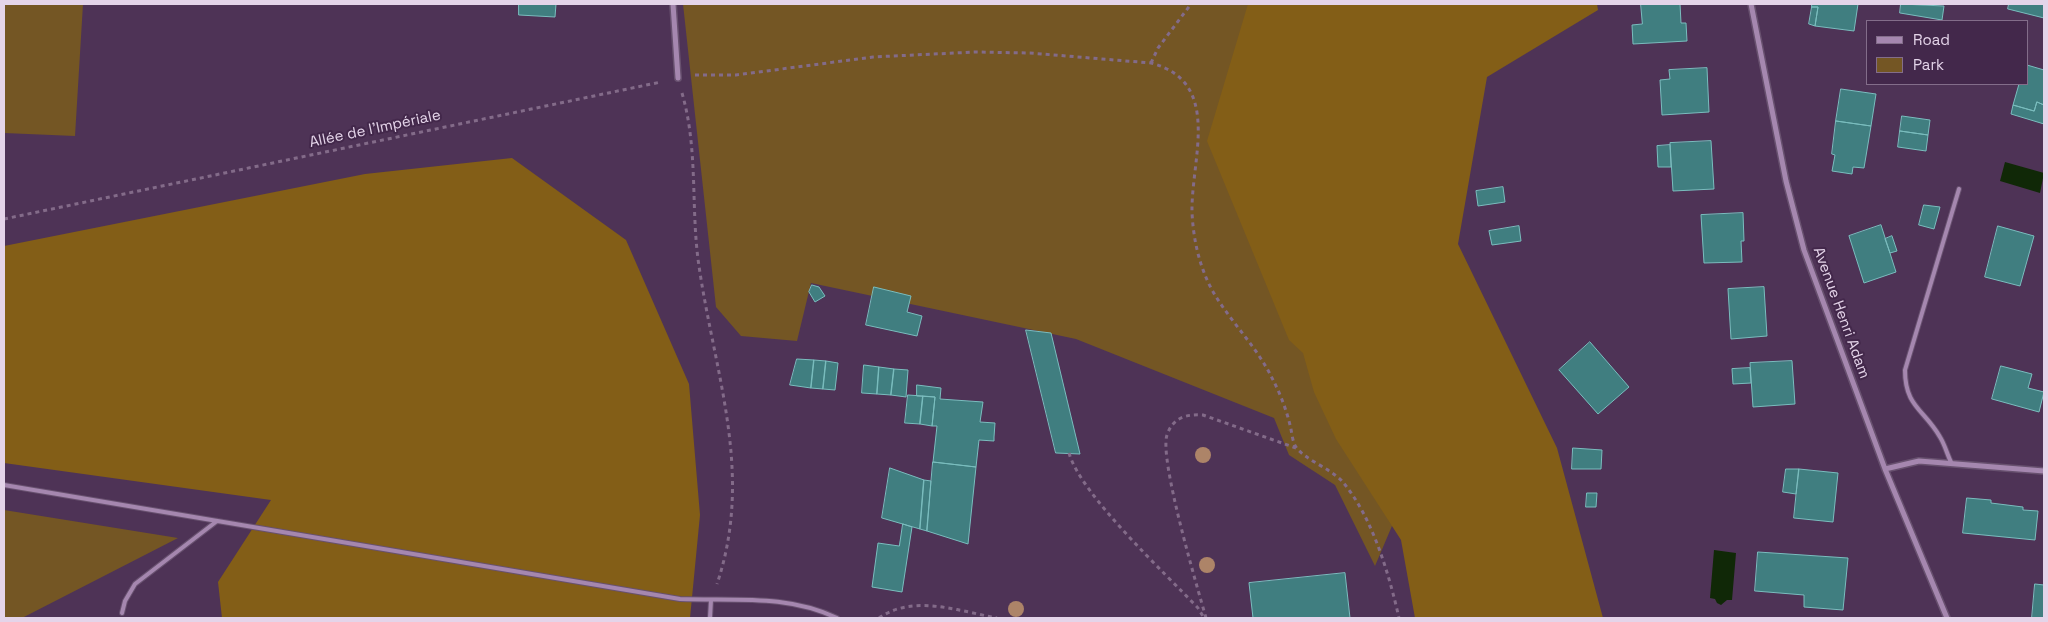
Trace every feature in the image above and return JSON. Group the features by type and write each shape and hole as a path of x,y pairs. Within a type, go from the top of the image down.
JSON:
{"street":[{"path":"673,4 678,78"},
{"name":"Avenue Henri Adam","path":"1751,4 1786,181 1804,250 1885,469 1947,618"},
{"path":"1885,469 1919,460 2044,471"}],"lane":[{"path":"1951,462 1940,437 1908,396 1905,388 1904,370 1959,189"},
{"path":"4,485 680,599 711,600 740,598 771,600 807,607 837,618"},
{"path":"122,613 127,596 135,584 217,521"},
{"path":"710,618 711,600"}],"path":[{"path":"1151,62 1158,48 1191,4"},
{"name":"Allée de l'Impériale","path":"4,219 696,75 736,75 873,57 922,54 1030,53 1151,62 1165,66 1176,73 1190,88 1196,110 1198,138 1192,210 1198,254 1206,277 1218,300 1250,340 1272,377 1284,403 1296,448"},
{"path":"678,78 684,100 695,174 698,258 733,462 732,511 728,541 723,566 711,600"},
{"path":"1205,618 1165,448 1171,426 1178,418 1184,416 1203,415 1296,448 1335,474 1361,507 1382,558 1399,618"},
{"path":"1069,453 1072,465 1108,512 1198,608 1205,618"},
{"path":"879,618 889,611 903,606 922,605 996,618"}],"green space":[{"path":"4,4 83,4 75,136 4,133"},
{"path":"683,4 1258,4 1400,507 1375,566 1335,485 1289,455 1274,418 1076,339 811,283 797,341 741,336 716,307"},
{"path":"4,510 178,538 22,618 4,618"}],"shaded area":[{"path":"1248,4 1597,4 1598,10 1487,77 1458,244 1557,448 1603,618 1415,618 1401,540 1336,439 1314,392 1303,353 1289,340 1207,141"},
{"path":"512,158 626,240 689,384 700,515 690,618 222,618 218,582 271,500 4,463 4,246 365,174"},
{"path":"2005,162 2044,173 2040,193 2000,181"},
{"path":"1714,550 1736,553 1732,600 1727,600 1721,605 1715,599 1710,598"}],"building":[{"path":"519,4 556,4 555,17 519,15"},
{"path":"1641,4 1680,4 1681,23 1686,23 1687,41 1633,44 1632,25 1642,24"},
{"path":"1812,4 1858,4 1854,31 1815,26 1818,7 1812,7"},
{"path":"1901,4 1944,6 1942,20 1900,13"},
{"path":"2009,4 2044,4 2044,18 2008,9"},
{"path":"1812,7 1818,7 1815,26 1809,24"},
{"path":"2028,65 2044,70 2044,105 2037,102 2034,111 2013,105 2019,85 2028,85"},
{"path":"1707,68 1709,112 1662,115 1660,80 1670,79 1669,70"},
{"path":"1841,89 1876,94 1871,126 1836,121"},
{"path":"2037,102 2044,105 2044,124 2011,114 2013,105 2034,111"},
{"path":"1902,116 1930,120 1928,135 1900,131"},
{"path":"1836,121 1871,126 1864,168 1853,167 1852,174 1832,171 1835,155 1832,154"},
{"path":"1900,131 1928,135 1926,151 1898,147"},
{"path":"1711,141 1714,189 1673,191 1670,143"},
{"path":"1670,145 1671,167 1658,167 1657,146"},
{"path":"1503,187 1505,202 1478,206 1476,191"},
{"path":"1924,205 1940,207 1934,229 1919,225"},
{"path":"1743,213 1744,241 1741,241 1742,262 1704,263 1701,215"},
{"path":"1881,225 1896,272 1864,283 1849,236"},
{"path":"1519,226 1521,241 1492,245 1489,231"},
{"path":"1998,226 2034,236 2020,286 1985,277"},
{"path":"1892,236 1897,251 1890,253 1885,239"},
{"path":"812,285 819,287 825,296 815,302 809,292"},
{"path":"874,287 911,296 907,312 922,316 917,336 866,325"},
{"path":"1764,287 1767,336 1731,339 1728,289"},
{"path":"1026,330 1051,333 1080,454 1056,453"},
{"path":"1590,342 1629,387 1598,414 1559,370"},
{"path":"797,359 814,360 811,388 790,385"},
{"path":"814,360 826,361 823,389 811,388"},
{"path":"826,361 838,363 835,390 823,389"},
{"path":"1792,361 1795,404 1753,407 1750,363"},
{"path":"864,365 879,367 877,394 862,393"},
{"path":"2001,366 2032,374 2028,388 2044,392 2039,412 1992,399"},
{"path":"879,367 894,369 891,395 877,394"},
{"path":"1750,368 1751,383 1733,384 1732,369"},
{"path":"894,369 908,370 906,397 891,395"},
{"path":"917,385 941,388 940,399 983,402 980,422 995,423 994,441 979,440 976,467 933,462 937,426 932,426 935,397 917,396"},
{"path":"908,395 923,396 920,424 905,423"},
{"path":"923,396 935,397 932,426 920,424"},
{"path":"1573,448 1602,450 1601,469 1572,469"},
{"path":"933,462 976,467 968,544 927,531"},
{"path":"890,468 924,480 920,529 882,518"},
{"path":"1786,469 1799,469 1796,494 1783,492"},
{"path":"1799,469 1838,473 1833,522 1794,518"},
{"path":"924,480 931,481 927,531 920,529"},
{"path":"1587,493 1597,493 1596,507 1586,507"},
{"path":"1967,498 1991,500 1991,503 2023,507 2023,510 2038,511 2035,540 1963,533"},
{"path":"903,524 912,527 902,592 872,587 878,543 899,546"},
{"path":"1758,552 1848,558 1843,610 1804,607 1804,595 1755,591"},
{"path":"1345,573 1350,618 1253,618 1249,583"},
{"path":"2035,584 2044,585 2044,618 2032,618"}]}
